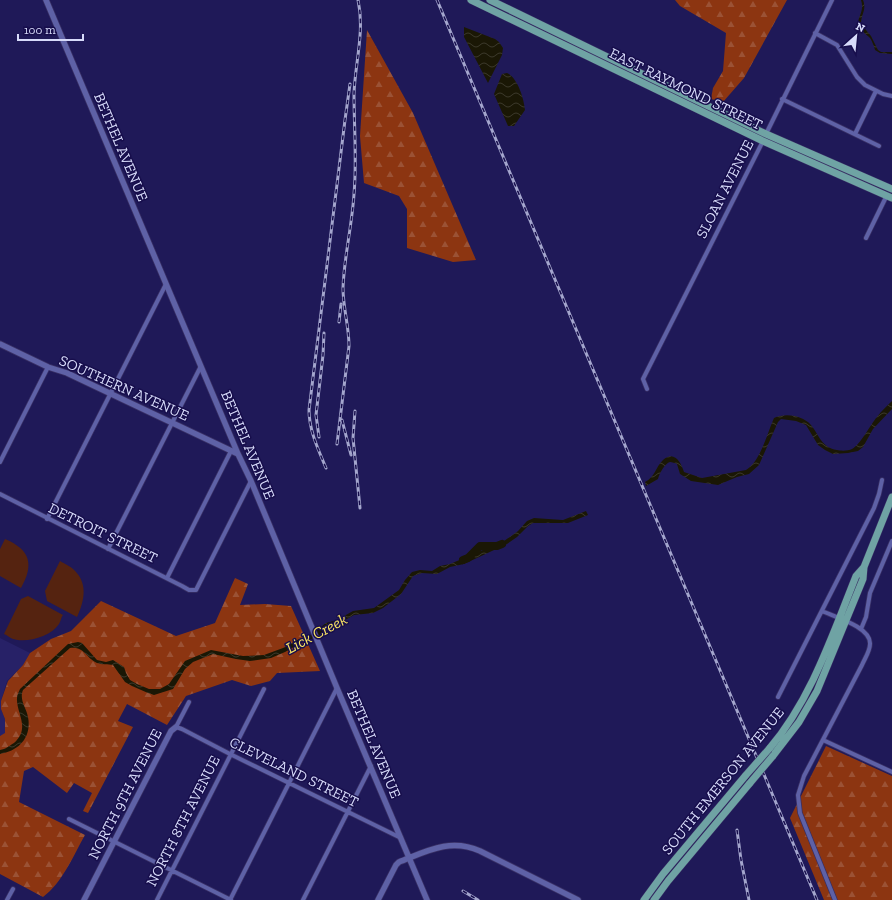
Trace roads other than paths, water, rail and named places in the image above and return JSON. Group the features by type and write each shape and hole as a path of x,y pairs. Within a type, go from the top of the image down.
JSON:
{"main road":[{"name":"EAST RAYMOND STREET","path":"471,0 763,141 889,197"},
{"name":"EAST RAYMOND STREET","path":"490,0 766,134 891,187"},
{"path":"594,60 598,52"},
{"name":"SOUTH EMERSON AVENUE","path":"654,900 792,731 809,706 824,675 863,579 864,567 892,498"},
{"name":"SOUTH EMERSON AVENUE","path":"644,900 663,874 788,725 803,701 825,653 856,576 864,567"}],"street":[{"name":"BETHEL AVENUE","path":"46,0 238,454 251,481 427,900"},
{"name":"SLOAN AVENUE","path":"647,389 643,379 832,0"},
{"path":"815,33 837,45 858,78 865,85 876,91 892,96"},
{"path":"855,134 876,91"},
{"path":"782,99 879,146"},
{"path":"866,238 889,197 891,187"},
{"path":"47,519 166,284"},
{"name":"SOUTHERN AVENUE","path":"0,344 48,367 67,373 238,454"},
{"path":"108,549 201,366"},
{"path":"0,462 48,367"},
{"path":"167,578 231,451"},
{"name":"SOUTH EMERSON AVENUE","path":"778,697 874,508 882,480"},
{"name":"DETROIT STREET","path":"0,494 189,590 196,590 251,481"},
{"path":"861,629 866,618 870,593 892,541"},
{"path":"822,612 846,621 861,629 868,636 870,644 870,649 802,780 799,793 798,804 802,820 835,900"},
{"path":"69,820 230,900 337,688"},
{"name":"NORTH 8TH AVENUE","path":"157,900 264,689"},
{"name":"NORTH 9TH AVENUE","path":"84,900 172,730 176,727 189,702"},
{"name":"CLEVELAND STREET","path":"176,727 401,838"},
{"path":"823,740 892,772"},
{"path":"303,900 370,766"},
{"path":"378,900 397,864 441,846 458,845 467,846 480,851 578,900"},
{"path":"7,900 13,889"}],"water":[{"path":"861,0 863,0 864,3 864,9 861,24 871,36 878,50 881,52 892,52 892,54 880,53 875,50 870,38 862,31 858,22 862,8"},
{"path":"464,27 495,39 503,48 502,55 488,83 464,37"},
{"path":"507,73 517,84 522,95 525,110 514,126 508,126 494,94 502,74"},
{"path":"892,401 892,409 873,429 863,447 858,451 833,454 818,445 806,425 796,421 781,419 778,422 759,465 749,474 718,485 691,481 680,474 677,464 670,462 662,469 658,479 646,486 645,482 651,478 660,463 670,456 679,461 684,472 702,478 746,470 755,461 774,418 778,416 788,415 803,419 811,425 824,444 828,447 844,451 850,450 859,443 882,411"},
{"name":"Lick Creek","path":"586,511 588,515 568,523 533,523 507,544 464,564 450,567 437,574 422,573 413,576 401,594 383,608 373,613 354,615 340,623 327,627 319,636 271,658 250,661 213,654 193,662 185,669 173,689 154,695 125,682 113,665 97,663 79,649 70,648 23,690 22,700 29,724 26,737 23,742 13,750 0,754 0,750 14,743 22,732 22,720 17,704 20,689 68,644 78,642 82,643 97,660 106,662 113,660 124,667 130,680 149,689 160,689 169,684 185,661 211,650 243,656 264,655 283,648 299,639 308,637 326,623 337,620 353,611 374,608 399,590 412,572 420,570 432,571 440,566 450,564 504,541 518,531 527,521 534,518 563,520"}],"waterway":[{"name":"Lick Creek","path":"463,560 468,558 480,546 497,546 502,544"}],"railway":[{"path":"337,444 349,346 343,288 355,182 354,94 360,35 360,12 358,0"},
{"path":"437,0 817,900"},
{"path":"326,468 312,432 309,410 350,84"},
{"path":"339,322 341,304"},
{"path":"319,437 316,415 324,333"},
{"path":"355,411 353,438 360,508"},
{"path":"342,420 351,455"},
{"path":"737,830 749,900"},
{"path":"463,891 478,900"}]}
